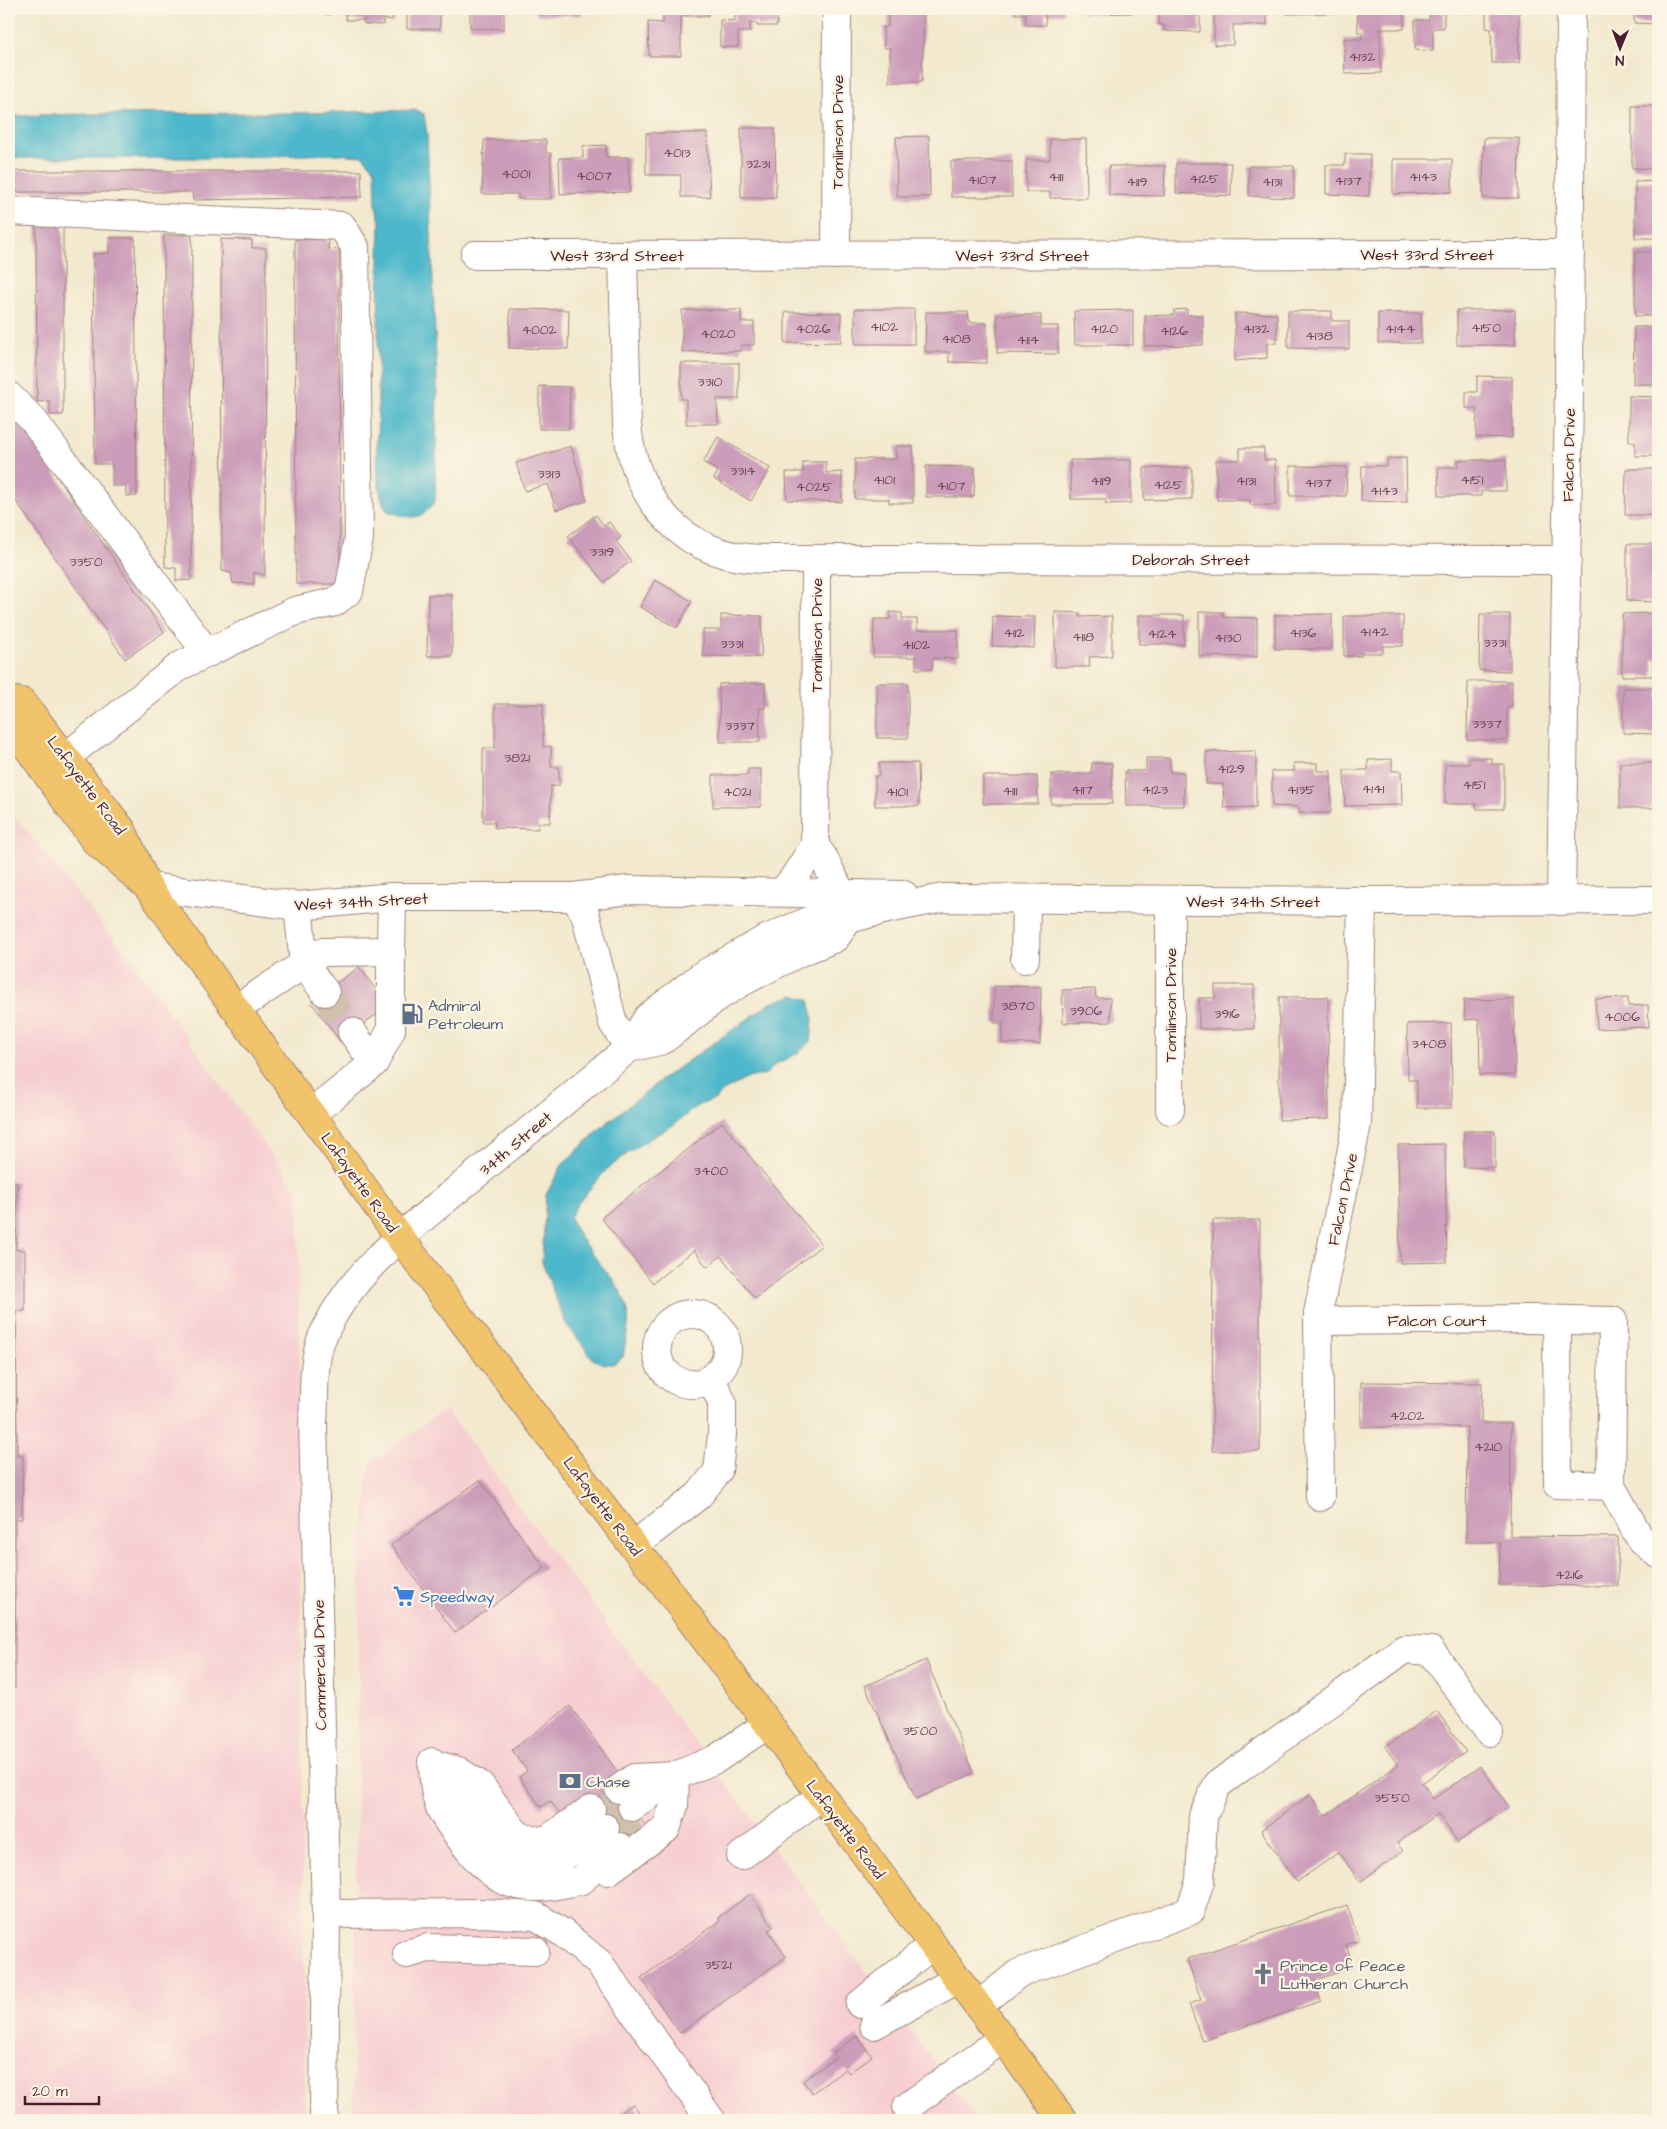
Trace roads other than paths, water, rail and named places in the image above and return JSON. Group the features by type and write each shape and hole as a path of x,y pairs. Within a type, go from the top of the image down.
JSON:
{"main road":[{"name":"Lafayette Road","path":"9,700 22,702 122,830 148,887 400,1238 633,1546 658,1576 1063,2120"},
{"name":"Lafayette Road","path":"9,712 23,741 95,841 148,887"}],"street":[{"name":"Tomlinson Drive","path":"836,255 837,9"},
{"name":"Falcon Drive","path":"1561,901 1567,560 1571,9"},
{"path":"9,211 342,226 355,247 358,538 349,591 335,602 295,611 180,666 66,757"},
{"name":"West 33rd Street","path":"475,255 1570,254"},
{"name":"Tomlinson Drive","path":"623,255 629,444 636,472 649,497 669,522 707,547 752,559 816,559 815,846"},
{"path":"9,396 33,420 207,653"},
{"name":"Deborah Street","path":"816,559 1567,560"},
{"path":"782,892 792,882 806,857 815,846 823,857 841,893"},
{"name":"West 34th Street","path":"148,887 298,906 392,897 574,897 628,890 841,893 943,898 1026,899 1658,900"},
{"path":"311,1114 374,1063 391,1030 392,897"},
{"path":"574,897 585,913 613,1023 629,1048"},
{"name":"West 34th Street","path":"629,1048 663,1040 719,996 740,983 791,957 835,938 849,919 943,898"},
{"path":"1025,959 1026,899"},
{"name":"Tomlinson Drive","path":"1170,900 1170,1110"},
{"name":"Falcon Drive","path":"1320,1497 1318,1321 1357,1124 1362,901"},
{"path":"298,906 304,964 325,992"},
{"path":"236,1009 322,952 391,951"},
{"path":"352,1032 374,1063"},
{"name":"34th Street","path":"400,1238 629,1048"},
{"name":"Commercial Drive","path":"324,2120 326,1914 313,1423 316,1366 321,1341 334,1313 363,1275 400,1238"},
{"path":"1557,1320 1558,1484 1611,1486"},
{"name":"Falcon Court","path":"1318,1321 1613,1321 1611,1486 1641,1540 1658,1554"},
{"path":"633,1546 698,1496 718,1470 722,1435 722,1402 711,1379"},
{"path":"978,2006 1019,1973 1190,1910 1200,1881 1203,1816 1217,1785 1404,1649 1431,1651 1489,1732"},
{"path":"632,1807 716,1760 768,1724"},
{"path":"605,1828 559,1860 534,1865 510,1859 502,1852 438,1762 434,1792 440,1811 479,1864 505,1882 542,1887 604,1874 666,1829 669,1787"},
{"path":"434,1792 450,1804 491,1859 516,1874 532,1876 562,1872 605,1828"},
{"path":"741,1856 821,1796"},
{"path":"582,1880 596,1863 605,1828"},
{"path":"326,1914 511,1914 536,1916 563,1933 599,1963 711,2120"},
{"path":"511,1914 535,1951"},
{"path":"408,1954 428,1948 535,1951 563,1933"},
{"path":"932,1945 867,2015 958,1979"},
{"path":"907,2107 1002,2039"}],"water":[{"path":"415,110 424,114 427,134 437,383 435,501 424,513 414,517 387,511 379,488 377,445 380,221 376,207 375,170 363,156 336,154 203,158 9,158 9,116 314,113"},
{"path":"794,995 809,1000 813,1017 811,1042 796,1054 776,1064 766,1074 748,1078 723,1091 716,1099 699,1105 673,1125 636,1147 606,1170 578,1203 570,1217 583,1241 617,1286 627,1307 628,1326 623,1357 613,1364 605,1364 594,1360 565,1322 542,1262 546,1195 562,1165 603,1126 662,1079 771,1003"}],"tunnel":[{"path":"325,992 352,1032"},
{"path":"597,1818 624,1797"},
{"path":"612,1837 639,1817"}],"place":[{"name":"Admiral Petroleum","path":"412,1014"},
{"name":"Speedway","path":"404,1596"},
{"name":"Chase","path":"570,1781"},
{"name":"Prince of Peace Lutheran Church","path":"1263,1974"}]}
